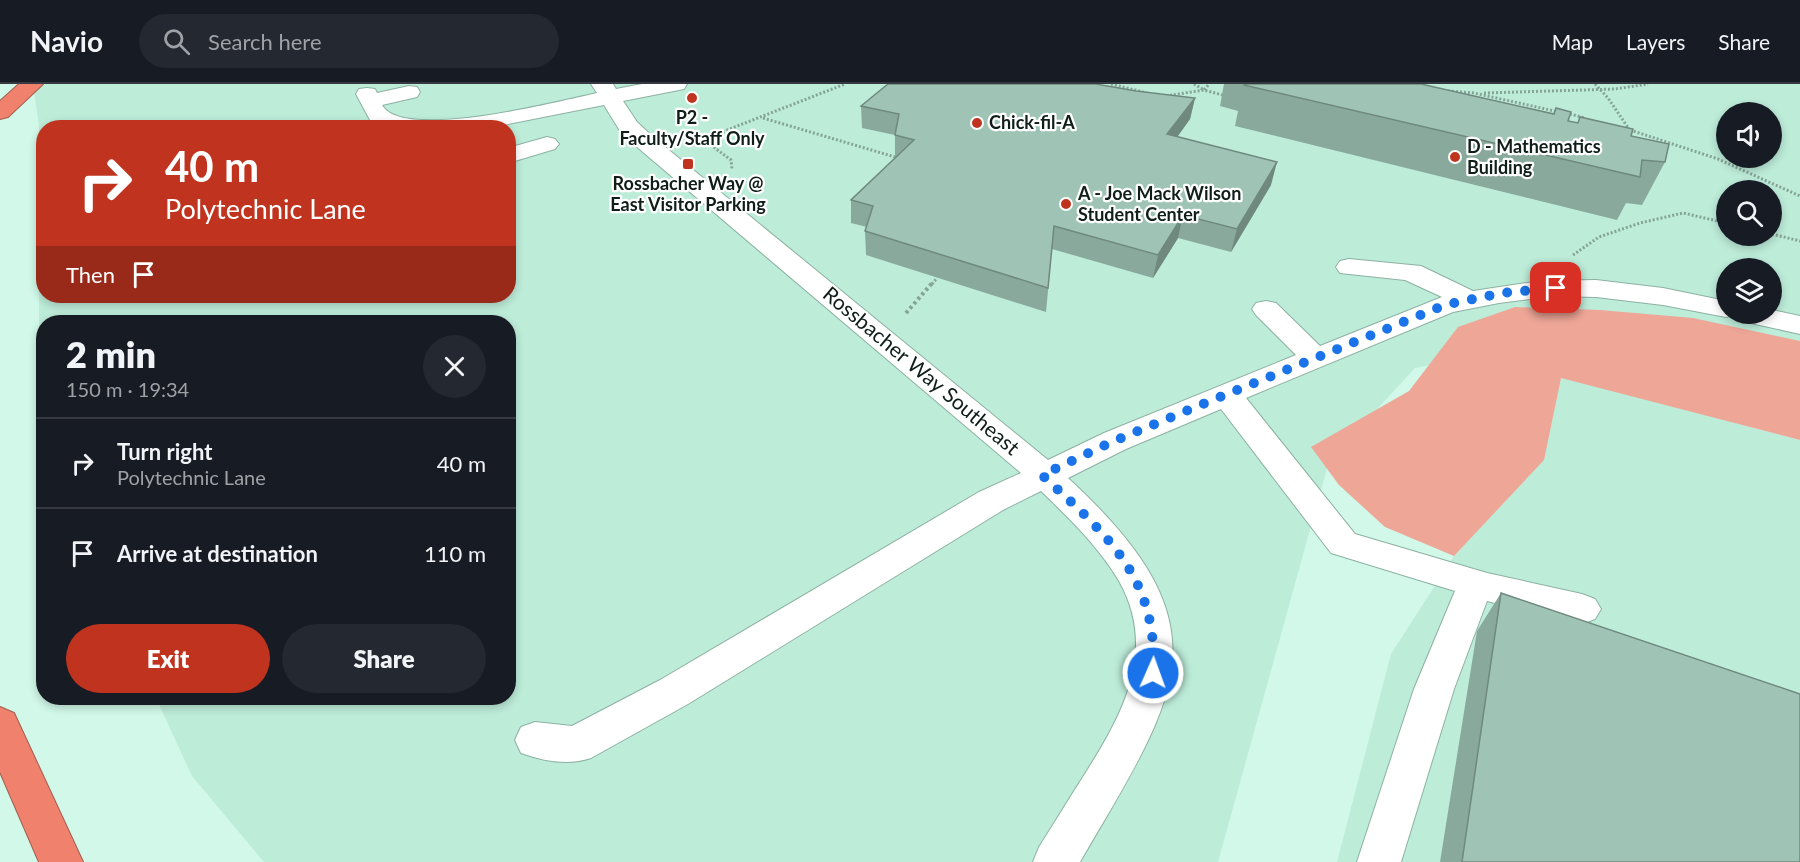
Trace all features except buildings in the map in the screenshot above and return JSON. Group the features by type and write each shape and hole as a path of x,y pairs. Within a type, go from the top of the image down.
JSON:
{"highway":[{"path":"0,112 32,84"},
{"path":"0,725 61,862"}],"street":[{"path":"499,120 606,91 676,84"},
{"name":"Rossbacher Way Southeast","path":"606,91 628,126 645,142 874,330 1042,475 1105,535 1129,567 1150,614 1154,645 1152,680 1141,717 1055,862"},
{"path":"387,120 374,111 368,97 409,92"},
{"path":"516,154 547,144"},
{"path":"1349,267 1411,272 1469,300"},
{"path":"535,740 576,745 674,692 991,501 1042,475 1114,441 1225,394 1445,305 1502,293 1556,288 1625,292 1693,301 1716,307"},
{"path":"1266,309 1316,358"},
{"path":"1782,322 1800,326"},
{"path":"1225,394 1247,418 1343,544 1476,584 1582,609"},
{"path":"1379,862 1434,689 1476,584"}],"path":[{"path":"732,171 731,160 704,140 844,84"},
{"path":"1111,84 1151,94"},
{"path":"1194,84 1204,90 1227,97"},
{"path":"1162,96 1204,90 1209,84"},
{"path":"1595,84 1629,129 1628,140"},
{"path":"1474,93 1600,89 1648,84"},
{"path":"1438,90 1474,93 1525,103 1595,121"},
{"path":"1521,114 1525,103"},
{"path":"763,118 895,157"},
{"path":"1618,126 1718,159 1800,196"},
{"path":"1566,261 1599,237 1640,223 1683,213 1716,221"},
{"path":"1782,236 1800,241"},
{"path":"917,302 937,278"}],"shaded area":[{"path":"33,84 1800,84 1800,395 1537,345 1415,368 1329,461 1218,862 264,862 192,776 159,705 516,705 516,315 39,315 39,303 516,303 516,120 38,120"},
{"path":"1515,307 1600,310 1693,318 1800,341 1800,440 1561,378 1544,460 1454,556 1385,527 1339,485 1311,447 1409,391 1458,327"},
{"path":"1561,377 1800,440 1800,862 1337,862 1391,654 1454,556 1543,460"}],"place":[{"name":"P2 - Faculty/Staff Only","path":"692,98"},
{"name":"Chick-fil-A","path":"977,123"},
{"name":"D - Mathematics Building","path":"1455,157"},
{"name":"Rossbacher Way @ East Visitor Parking","path":"688,164"},
{"name":"A - Joe Mack Wilson Student Center","path":"1066,204"}],"route":[{"path":"1153,673 1153,629 1138,583 1105,535 1042,475 1114,441 1445,305 1502,293 1556,288"}]}
